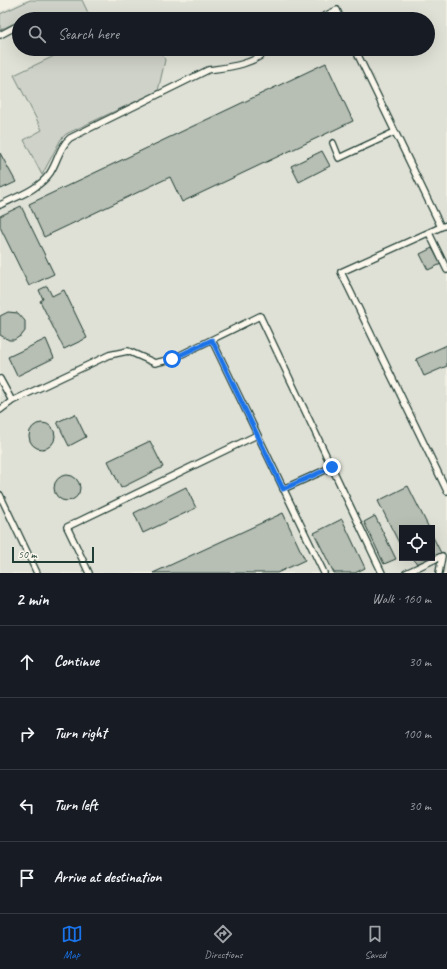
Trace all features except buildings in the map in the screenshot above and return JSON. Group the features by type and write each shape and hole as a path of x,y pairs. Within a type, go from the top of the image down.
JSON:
{"lane":[{"path":"0,35 12,29"},
{"path":"0,205 38,187 50,173 64,142 70,138 208,70 250,62 260,56"},
{"path":"358,56 395,132 444,226 341,272 447,490"},
{"path":"332,143 340,158 395,132"},
{"path":"429,233 447,270"},
{"path":"0,410 12,400 109,355 128,352 155,363 172,359 260,316 382,573"},
{"path":"212,340 324,573"},
{"path":"0,379 12,400"},
{"path":"89,573 67,527 257,435"},
{"path":"283,489 332,467"},
{"path":"0,495 37,573"},
{"path":"406,573 442,556 439,573"}],"shaded area":[{"path":"25,0 447,0 447,573 0,573 0,12"},
{"path":"30,0 82,0 88,12 12,12 12,24 0,30 0,14"},
{"path":"54,56 163,56 165,60 158,91 66,134 61,139 42,175 24,140 42,130 14,75"}],"route":[{"path":"172,359 212,340 283,489 332,467"}]}
